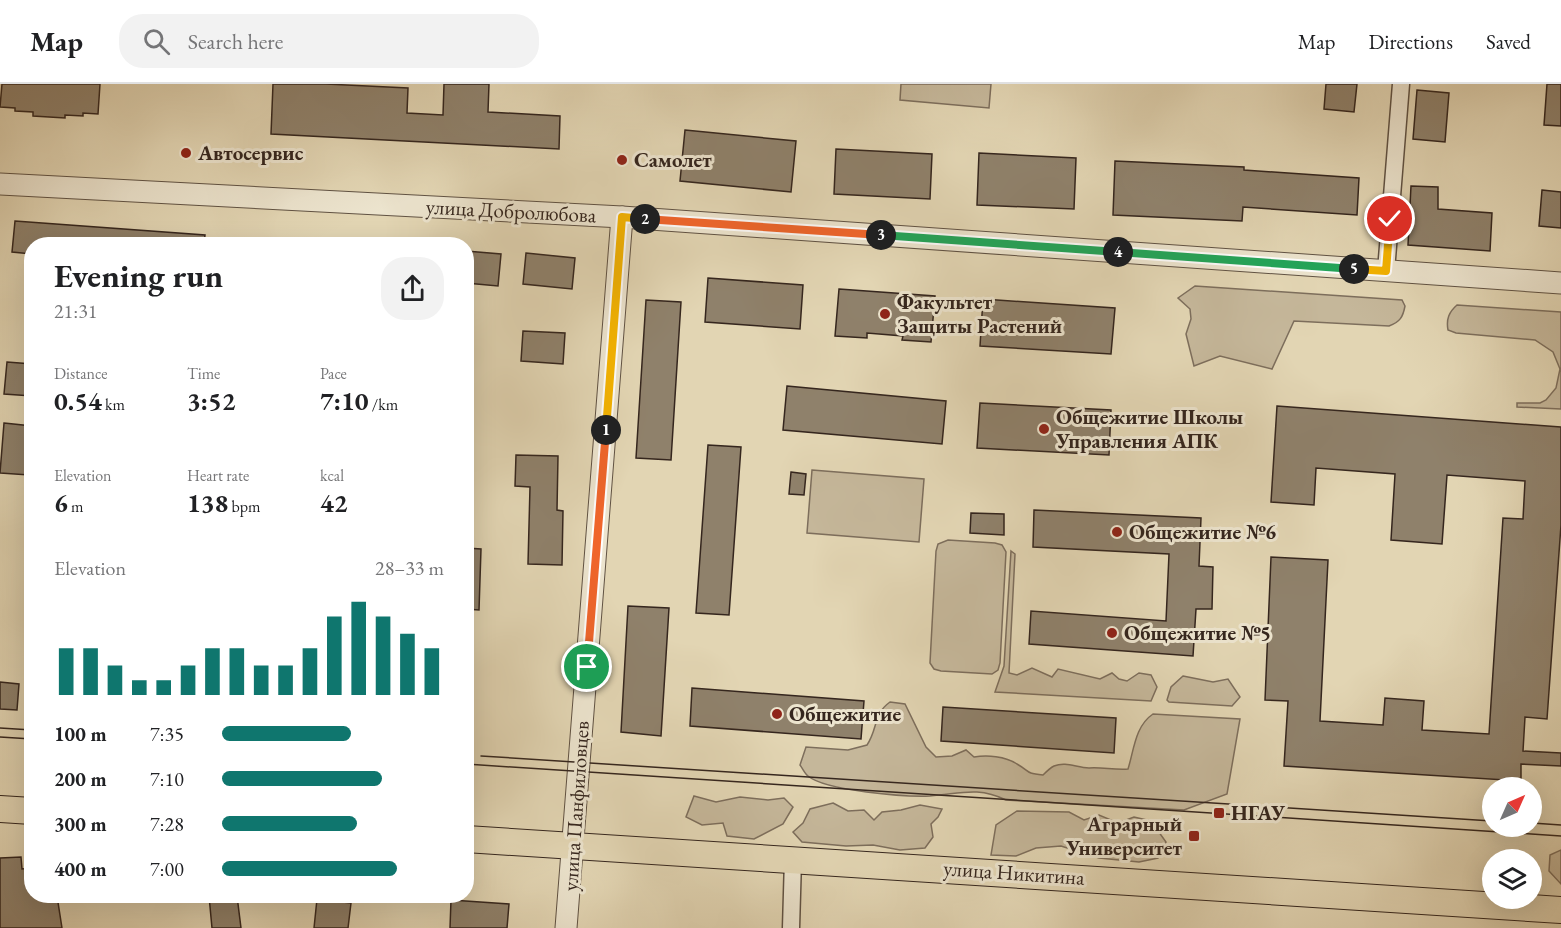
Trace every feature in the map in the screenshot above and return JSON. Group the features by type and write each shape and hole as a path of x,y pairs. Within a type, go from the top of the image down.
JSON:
{"main road":[{"path":"0,809 24,810"},
{"name":"улица Никитина","path":"474,839 1561,910"}],"street":[{"path":"1386,271 1401,84"},
{"name":"улица Добролюбова","path":"0,184 622,217 1561,283"},
{"name":"улица Панфиловцев","path":"566,928 622,217"},
{"path":"791,928 793,859"}],"shaded area":[{"path":"901,84 991,84 989,108 900,100"},
{"path":"1195,286 1402,300 1405,306 1400,319 1389,326 1294,321 1272,369 1220,356 1194,366 1186,334 1191,319 1190,309 1178,298"},
{"path":"1457,305 1561,312 1561,409 1517,407 1517,403 1540,403 1546,400 1556,388 1560,369 1553,352 1535,340 1456,333 1448,330 1449,316"},
{"path":"812,470 924,479 919,542 807,533"},
{"path":"948,540 995,543 1002,545 1006,552 1000,663 998,670 992,674 941,671 934,669 930,663 936,551 938,544"},
{"path":"1011,551 1015,554 1009,673 1017,675 1032,668 1052,677 1058,669 1100,679 1112,673 1119,679 1127,681 1139,673 1151,675 1157,687 1151,701 995,692 1004,666"},
{"path":"1183,676 1213,682 1228,679 1240,697 1232,706 1169,702 1167,700 1171,687"},
{"path":"890,702 905,704 926,747 936,757 952,756 966,750 974,757 1002,758 1012,761 1030,773 1043,775 1054,766 1063,764 1085,768 1128,769 1142,725 1153,714 1240,719 1227,794 1184,810 1006,800 977,792 930,796 885,794 831,786 806,774 800,765 806,747 848,750 867,745 878,717"},
{"path":"694,796 716,802 740,797 768,800 784,798 793,807 783,824 754,839 727,836 723,823 702,825 686,817"},
{"path":"833,803 848,811 864,810 874,820 882,812 920,805 942,809 931,824 933,837 925,848 900,850 873,845 846,846 802,842 793,832 803,823 810,809"},
{"path":"1017,811 1069,812 1084,820 1099,815 1118,823 1134,817 1151,821 1166,842 1158,858 1139,862 1099,858 1061,846 1036,848 1016,856 991,855 996,825"},
{"path":"1561,850 1561,884 1549,871 1550,855"}],"building":[{"path":"2,84 100,84 98,114 65,115 65,118 33,116 33,112 0,107"},
{"path":"273,84 408,88 407,113 443,115 444,84 489,84 488,112 560,116 559,149 271,134"},
{"path":"1326,84 1357,84 1354,112 1324,109"},
{"path":"1547,84 1561,84 1561,126 1544,125"},
{"path":"1417,90 1449,93 1445,142 1413,139"},
{"path":"685,130 796,141 791,192 680,181"},
{"path":"836,149 932,154 930,199 834,194"},
{"path":"979,153 1076,158 1074,209 977,205"},
{"path":"1115,161 1244,167 1244,170 1359,178 1357,215 1243,207 1242,221 1113,215"},
{"path":"1411,186 1438,187 1438,209 1492,213 1490,251 1408,245"},
{"path":"1542,190 1561,192 1561,228 1539,226"},
{"path":"15,221 205,235 205,237 24,237 24,253 12,252"},
{"path":"474,252 501,254 498,286 474,284"},
{"path":"526,253 575,258 572,289 523,284"},
{"path":"708,278 803,285 800,329 705,322"},
{"name":"Факультет Защиты Растений","path":"839,289 935,296 931,342 902,340 903,336 867,333 867,338 835,336"},
{"path":"983,299 1115,308 1111,354 980,346"},
{"path":"646,300 681,302 671,460 636,458"},
{"path":"523,331 565,333 563,364 521,361"},
{"path":"7,362 24,363 24,395 4,394"},
{"path":"787,386 946,401 942,444 783,430"},
{"name":"Общежитие Школы Управления АПК","path":"980,403 1111,410 1109,455 977,448"},
{"path":"1277,406 1561,427 1561,525 1547,719 1525,717 1523,751 1561,753 1561,766 1521,764 1521,777 1482,779 1284,766 1288,701 1265,700 1271,557 1328,560 1320,721 1383,725 1385,698 1424,701 1422,730 1489,734 1503,518 1523,519 1525,481 1447,475 1442,544 1391,540 1395,474 1316,468 1314,505 1271,502"},
{"path":"4,423 24,425 24,475 0,473"},
{"path":"708,445 741,447 729,615 696,613"},
{"path":"516,455 558,456 557,510 563,511 562,565 528,564 530,487 515,486"},
{"path":"791,472 806,474 804,495 789,494"},
{"path":"1034,510 1201,518 1199,566 1213,567 1212,609 1196,609 1193,656 1029,644 1031,611 1166,621 1169,554 1033,547"},
{"path":"971,513 1004,514 1004,535 970,533"},
{"path":"474,549 481,549 479,610 474,610"},
{"path":"628,606 669,608 661,736 621,732"},
{"path":"0,682 19,684 17,710 0,709"},
{"name":"Общежитие","path":"692,688 864,701 861,739 690,726"},
{"path":"943,707 1116,718 1114,753 941,741"},
{"path":"21,857 22,869 24,869 24,903 58,903 62,928 0,928 0,858"},
{"path":"474,902 509,904 507,928 450,928 451,903"},
{"path":"210,903 238,903 241,928 212,928"},
{"path":"317,903 351,903 348,928 314,928"}],"tram line":[{"path":"0,728 24,730"},
{"path":"0,737 24,738"},
{"path":"481,756 1482,820"},
{"path":"474,765 1561,836"},
{"path":"1542,824 1561,825"}],"place":[{"name":"Автосервис","path":"186,153"},
{"name":"Самолет","path":"622,160"},
{"name":"Факультет Защиты Растений","path":"885,314"},
{"name":"Общежитие Школы Управления АПК","path":"1044,429"},
{"name":"Общежитие №6","path":"1117,532"},
{"name":"Общежитие №5","path":"1112,633"},
{"name":"Общежитие","path":"777,714"},
{"name":"НГАУ","path":"1219,813"},
{"name":"Аграрный Университет","path":"1194,836"}],"route":[{"path":"587,667 622,217 1386,271 1390,219"}]}
